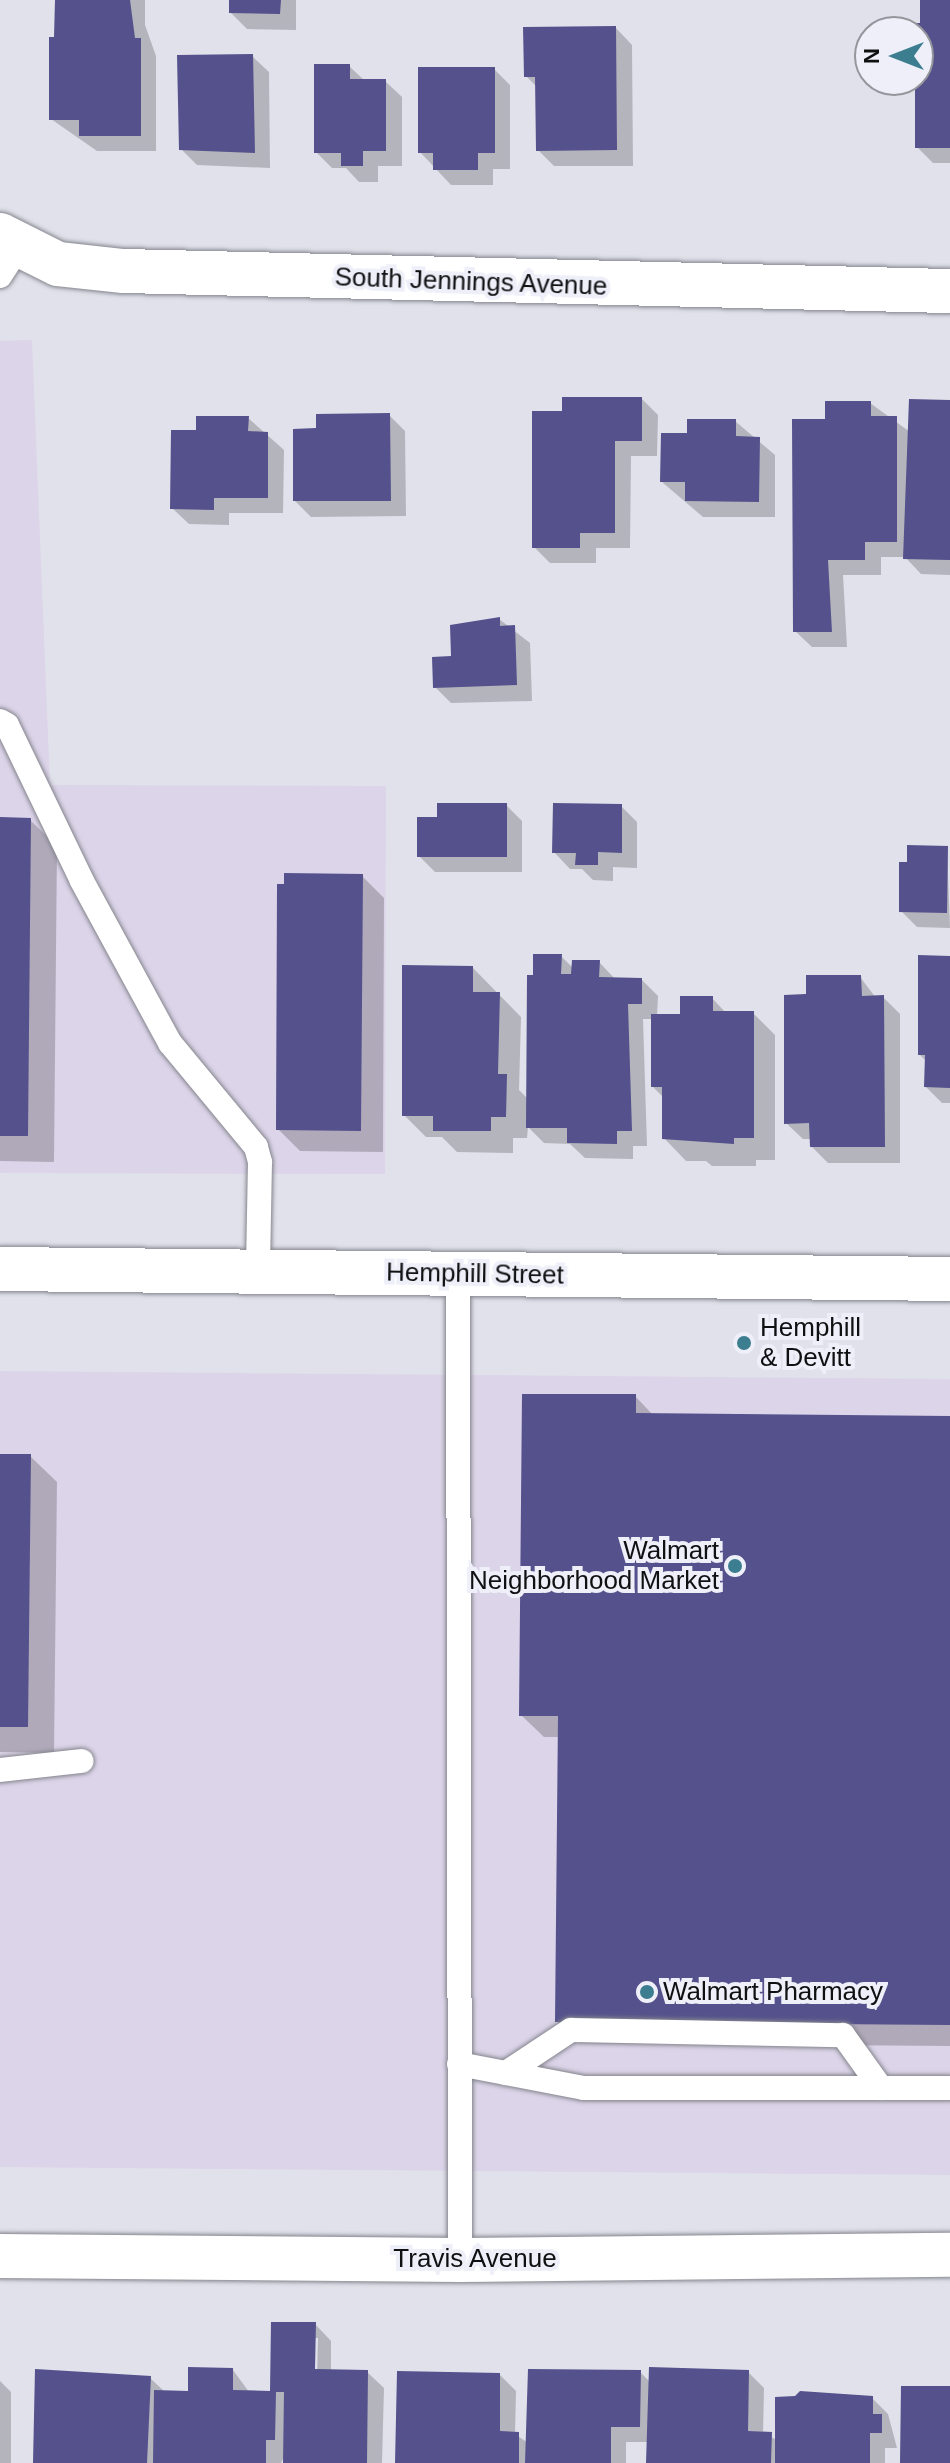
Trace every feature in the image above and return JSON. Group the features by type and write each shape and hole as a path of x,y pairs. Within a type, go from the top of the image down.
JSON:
{"street":[{"name":"South Jennings Avenue","path":"6,253 58,264 124,271 950,291"},
{"name":"Hemphill Street","path":"0,1269 950,1279"},
{"name":"Travis Avenue","path":"0,2256 460,2260 950,2255"}],"lane":[{"path":"0,721 7,725 82,881 170,1043 256,1147 260,1162 258,1271"},
{"path":"458,1274 460,2260"},
{"path":"0,1770 82,1761"},
{"path":"506,2073 571,2030 843,2035 881,2088"},
{"path":"459,2064 584,2088 950,2088"}],"shaded area":[{"path":"32,340 50,785 386,786 385,1174 0,1173 0,341"},
{"path":"0,1371 950,1379 950,2175 0,2167"}],"building":[{"path":"55,0 130,0 135,38 141,38 141,136 79,136 79,120 49,120 49,37 54,37"},
{"path":"229,0 281,0 280,14 229,13"},
{"path":"920,0 950,0 950,148 915,148 915,96 934,96 934,16 920,16"},
{"path":"616,26 617,150 536,151 535,77 524,77 523,27"},
{"path":"253,54 255,153 179,150 177,55"},
{"path":"314,64 350,64 350,79 386,79 386,151 363,151 363,166 341,166 341,153 314,153"},
{"path":"418,67 495,67 495,153 478,153 478,170 433,170 433,153 418,153"},
{"path":"562,397 642,397 642,441 615,441 615,533 580,533 580,548 532,548 532,411 562,411"},
{"path":"909,399 950,400 950,560 903,559"},
{"path":"825,401 871,401 871,416 897,416 897,542 865,542 865,560 828,560 832,632 793,632 792,419 825,419"},
{"path":"390,413 391,501 293,501 293,429 316,428 316,414"},
{"path":"196,416 249,416 248,431 268,432 268,498 214,498 214,510 170,509 171,430 196,430"},
{"path":"687,419 736,419 736,436 760,437 759,502 685,501 685,482 660,482 661,433 687,433"},
{"path":"500,617 500,626 515,625 517,685 433,688 432,657 451,656 450,625"},
{"path":"437,803 507,803 507,857 417,857 417,817 437,817"},
{"path":"553,803 622,804 622,853 598,852 598,865 575,865 576,853 552,853"},
{"path":"0,817 31,818 28,1136 0,1136"},
{"path":"907,845 948,846 947,913 899,912 899,862 907,862"},
{"path":"284,873 363,874 361,1131 276,1130 277,884 284,884"},
{"path":"533,954 562,954 561,974 571,974 572,960 600,960 599,977 642,978 642,1004 628,1004 632,1131 617,1131 617,1144 567,1143 567,1128 526,1128 527,975 533,975"},
{"path":"918,955 950,956 950,1088 924,1087 925,1055 918,1055"},
{"path":"402,965 473,966 473,992 500,992 498,1074 507,1074 506,1117 491,1117 491,1131 433,1131 433,1116 402,1116"},
{"path":"806,975 861,975 862,996 884,995 885,1147 810,1147 809,1123 784,1124 784,995 806,994"},
{"path":"680,996 713,996 713,1011 754,1011 754,1138 734,1138 734,1144 662,1139 662,1087 651,1087 651,1014 680,1014"},
{"name":"Walmart Neighborhood Market","path":"522,1394 636,1394 636,1413 950,1416 950,2025 555,2022 558,1716 519,1716"},
{"path":"0,1454 31,1454 28,1727 0,1727"},
{"path":"271,2322 316,2322 315,2369 368,2370 367,2463 283,2463 284,2392 276,2392 275,2440 266,2440 266,2463 153,2463 154,2390 188,2391 188,2367 233,2368 233,2390 270,2391"},
{"path":"649,2367 749,2370 748,2431 772,2432 771,2463 646,2463"},
{"path":"35,2369 151,2376 147,2463 33,2463"},
{"path":"528,2369 641,2370 640,2427 611,2427 611,2463 525,2463"},
{"path":"397,2371 500,2373 500,2431 519,2432 519,2463 395,2463"},
{"path":"901,2386 950,2386 950,2463 900,2463"},
{"path":"800,2391 873,2396 873,2414 882,2414 882,2433 870,2433 870,2463 775,2463 775,2397 795,2396"}],"place":[{"name":"Hemphill & Devitt","path":"744,1343"},
{"name":"Walmart Neighborhood Market","path":"735,1566"},
{"name":"Walmart Pharmacy","path":"647,1992"}]}
